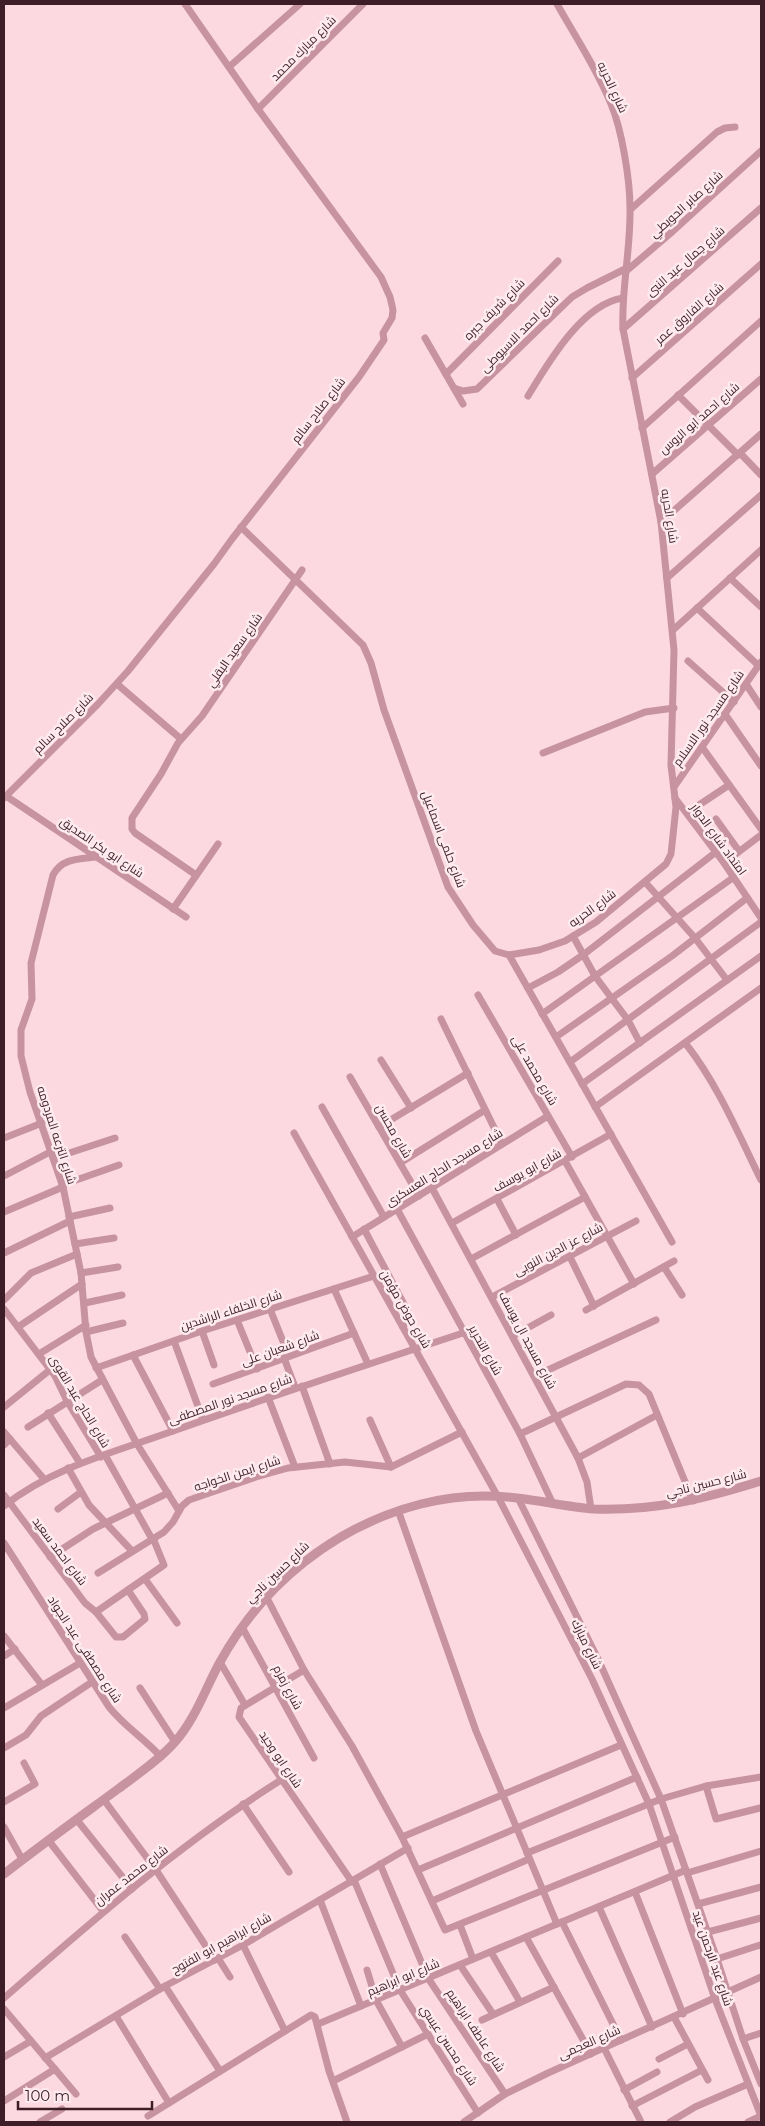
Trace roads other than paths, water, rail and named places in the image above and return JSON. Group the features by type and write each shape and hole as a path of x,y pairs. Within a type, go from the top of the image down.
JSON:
{"street":[{"name":"شارع صلاح سالم","path":"5,797 117,684 192,593 366,366 384,340 383,333 392,318 393,310 381,277 258,109 185,4"},
{"path":"229,67 300,4"},
{"name":"شارع مبارك محمد","path":"258,109 363,4"},
{"name":"شارع الحريه","path":"509,955 548,948 573,936 596,922 666,864 671,854 675,797 671,765 675,670 661,522 623,329 623,298 630,209 620,132 602,85 557,4"},
{"path":"630,209 717,132 725,128 735,127"},
{"name":"شارع صابر الحويطي","path":"625,270 672,232 761,152"},
{"name":"شارع جمال عبد النبى","path":"623,329 761,208"},
{"name":"شارع شريف جبره","path":"446,374 558,261"},
{"name":"شارع الفاروق عمر","path":"632,378 761,264"},
{"name":"شارع احمد الاسيوطى","path":"454,388 463,391 477,390 572,297 625,270"},
{"path":"528,396 558,350 591,314 605,303 623,298"},
{"path":"642,428 761,321"},
{"path":"425,338 463,404"},
{"name":"شارع احمد ابو الروس","path":"652,474 761,379"},
{"path":"678,396 761,475"},
{"path":"661,522 761,434"},
{"path":"667,578 761,495"},
{"name":"شارع حلمى اسماعيل","path":"241,527 363,645 371,662 384,710 448,887 489,945 502,954 509,955"},
{"path":"672,630 761,550"},
{"name":"شارع سعيد البقلي","path":"196,875 135,833 131,824 135,812 181,739 202,716 302,570"},
{"path":"730,578 761,607"},
{"path":"697,608 760,664"},
{"path":"688,661 734,702"},
{"name":"شارع مسجد نور الاسلام","path":"674,787 760,664"},
{"path":"117,684 181,739"},
{"path":"746,684 761,707"},
{"path":"543,752 645,712 674,708"},
{"path":"725,714 761,766"},
{"path":"702,747 761,829"},
{"path":"688,813 729,785"},
{"name":"شارع ابو بكر الصديق","path":"5,797 186,917"},
{"name":"امتداد شارع الدوار","path":"675,797 734,877 761,920"},
{"path":"716,819 739,852"},
{"path":"724,863 761,835"},
{"path":"173,908 218,844"},
{"path":"528,988 558,972 583,955 716,852"},
{"name":"شارع الترعه المردومه","path":"96,857 68,861 56,869 50,884 31,964 32,999 21,1030 21,1050 30,1092 53,1155 70,1219 81,1273 86,1328 96,1368 137,1444 179,1511"},
{"path":"542,1014 734,877"},
{"path":"645,882 712,958 727,980"},
{"path":"556,1037 748,898"},
{"path":"756,911 761,904"},
{"path":"570,1062 761,920"},
{"path":"573,936 595,976 613,997 640,1043"},
{"path":"509,955 672,1242"},
{"path":"582,1084 761,956"},
{"path":"595,1107 686,1044 761,988"},
{"name":"شارع محمد على","path":"478,995 548,1116 585,1197 634,1284"},
{"path":"441,1019 502,1144"},
{"path":"686,1044 701,1064 726,1108 761,1180"},
{"path":"381,1060 411,1108"},
{"path":"379,1127 468,1073"},
{"name":"شارع محسن","path":"350,1077 419,1196"},
{"path":"322,1107 384,1217"},
{"path":"400,1163 485,1110"},
{"name":"شارع مسجد الحاج العسكرى","path":"352,1237 548,1116"},
{"path":"4,1138 42,1124"},
{"name":"شارع حوض مؤمن","path":"294,1132 498,1496"},
{"name":"شارع ابو يوسف","path":"452,1223 611,1134"},
{"path":"4,1176 53,1155 115,1138"},
{"path":"4,1212 62,1186 119,1165"},
{"name":"شارع مسجد ال يوسف","path":"432,1188 578,1458 587,1482 591,1508"},
{"path":"471,1259 585,1197"},
{"path":"497,1199 516,1235"},
{"path":"4,1253 70,1219 110,1208"},
{"name":"شارع التحرير","path":"397,1209 520,1434 553,1504"},
{"name":"شارع عز الدين النوبى","path":"492,1297 636,1221"},
{"path":"364,1230 408,1310 408,1319 403,1327"},
{"path":"75,1244 114,1238"},
{"path":"4,1300 31,1273 77,1254"},
{"path":"570,1257 594,1306"},
{"path":"586,1310 674,1261"},
{"path":"81,1273 118,1267"},
{"path":"664,1267 682,1295"},
{"name":"شارع الخلفاء الراشدين","path":"96,1368 202,1331 374,1276"},
{"path":"18,1328 82,1284"},
{"path":"334,1289 368,1364"},
{"path":"85,1303 122,1295"},
{"path":"270,1310 284,1344"},
{"name":"شارع الحاج عبد القوى","path":"4,1311 51,1369 67,1401 103,1456 165,1563 163,1567 145,1579"},
{"path":"513,1336 551,1315"},
{"path":"237,1320 257,1369"},
{"path":"535,1376 656,1320"},
{"path":"39,1354 86,1328 123,1323"},
{"path":"202,1331 214,1365"},
{"name":"شارع مسجد نور المصطفى","path":"7,1504 44,1479 68,1468 268,1397 463,1332"},
{"name":"شارع شعبان على","path":"213,1384 354,1334"},
{"path":"174,1341 203,1420"},
{"path":"133,1355 173,1431"},
{"path":"284,1358 330,1464"},
{"path":"5,1405 51,1369"},
{"path":"28,1427 102,1380"},
{"path":"520,1434 626,1384 632,1383 645,1389 693,1501"},
{"path":"268,1397 295,1467"},
{"path":"48,1413 80,1464"},
{"path":"578,1458 657,1415"},
{"path":"370,1420 391,1467 462,1432"},
{"path":"4,1432 44,1479"},
{"path":"4,1445 10,1439"},
{"name":"شارع ايمن الخواجه","path":"98,1573 169,1528 182,1506 189,1500 256,1477 295,1467 352,1462 391,1467"},
{"path":"68,1468 89,1505 132,1551"},
{"name":"شارع حسين ناجي","path":"4,1874 160,1757 175,1742 199,1707 220,1662 242,1626 287,1577 320,1548 358,1526 398,1510 447,1499 498,1496 591,1508 642,1509 693,1501 761,1481"},
{"path":"58,1509 81,1492"},
{"path":"50,1557 106,1523 168,1493"},
{"name":"شارع احمد سعيد","path":"4,1495 7,1504 85,1603 96,1612 113,1636 123,1637 146,1619 128,1590"},
{"name":"شارع مبارك","path":"498,1496 579,1652 649,1804"},
{"name":"شارع مبارك","path":"518,1498 592,1646 661,1799"},
{"path":"398,1510 473,1723 528,1856 543,1891 621,2040"},
{"name":"شارع مصطفى عبد الجواد","path":"4,1543 92,1682 115,1714 160,1757"},
{"path":"96,1612 145,1579 177,1623"},
{"path":"267,1598 304,1670 352,1746 408,1848 442,1925 447,1930 675,1837"},
{"name":"شارع زمزم","path":"242,1626 314,1758"},
{"path":"4,1636 42,1685"},
{"path":"579,1652 592,1646"},
{"path":"4,1656 15,1649"},
{"path":"220,1662 245,1705 304,1670"},
{"path":"4,1708 80,1663"},
{"path":"4,1748 26,1735 41,1716 92,1682"},
{"path":"140,1688 175,1742"},
{"name":"شارع ابو وحيد","path":"245,1705 239,1712 239,1717 353,1881 400,1990"},
{"path":"402,1837 621,1745"},
{"path":"4,1802 35,1784 24,1763"},
{"path":"418,1870 637,1777"},
{"path":"432,1901 528,1856 661,1799 706,1786 761,1777"},
{"name":"شارع محمد عمران","path":"4,1998 132,1888 242,1804 281,1780"},
{"path":"706,1786 716,1819 760,1808"},
{"name":"شارع عبد الرحمن عيد","path":"661,1799 744,2040 761,2083"},
{"path":"104,1800 156,1870 230,1977"},
{"path":"242,1804 289,1872"},
{"name":"شارع عبد الرحمن عيد","path":"649,1804 715,1999 761,2116"},
{"path":"77,1820 132,1888"},
{"path":"4,1827 22,1860"},
{"path":"49,1841 103,1911"},
{"name":"شارع ابراهيم ابو الفتوح","path":"46,2058 163,1987 243,1945 408,1848"},
{"name":"شارع ابو ابراهيم","path":"148,2116 311,2015 315,2017 318,2024 674,1875 761,1851"},
{"name":"شارع عاطف ابراهيم","path":"380,1864 428,1978 505,2094"},
{"path":"698,1904 761,1887"},
{"path":"635,1892 683,2014"},
{"path":"320,1900 361,2006"},
{"path":"599,1907 652,2027"},
{"path":"708,1932 761,1918"},
{"path":"460,1925 473,1959"},
{"path":"124,1937 163,1987 220,2071"},
{"path":"526,1937 591,2054"},
{"path":"243,1945 285,2031"},
{"path":"717,1958 761,1946"},
{"path":"491,1952 520,2002"},
{"path":"460,1965 493,2014"},
{"path":"367,1970 376,2000 402,2047"},
{"name":"شارع العجمى","path":"464,2122 505,2094 761,1977"},
{"path":"482,2020 554,1987"},
{"name":"شارع محسن عيسي","path":"400,1990 478,2113"},
{"path":"4,2010 76,2094"},
{"path":"116,2016 169,2103"},
{"path":"674,2017 708,2080"},
{"path":"318,2024 333,2081 347,2122"},
{"path":"744,2040 761,2033"},
{"path":"333,2081 428,2034"},
{"path":"4,2057 30,2040"},
{"path":"659,2059 688,2044"},
{"path":"604,2048 641,2122"},
{"path":"4,2101 55,2069"},
{"path":"632,2106 702,2070"},
{"path":"624,2090 657,2072"},
{"path":"670,2122 696,2107 748,2084"},
{"path":"40,2122 62,2109"},
{"path":"748,2122 761,2116"}]}
